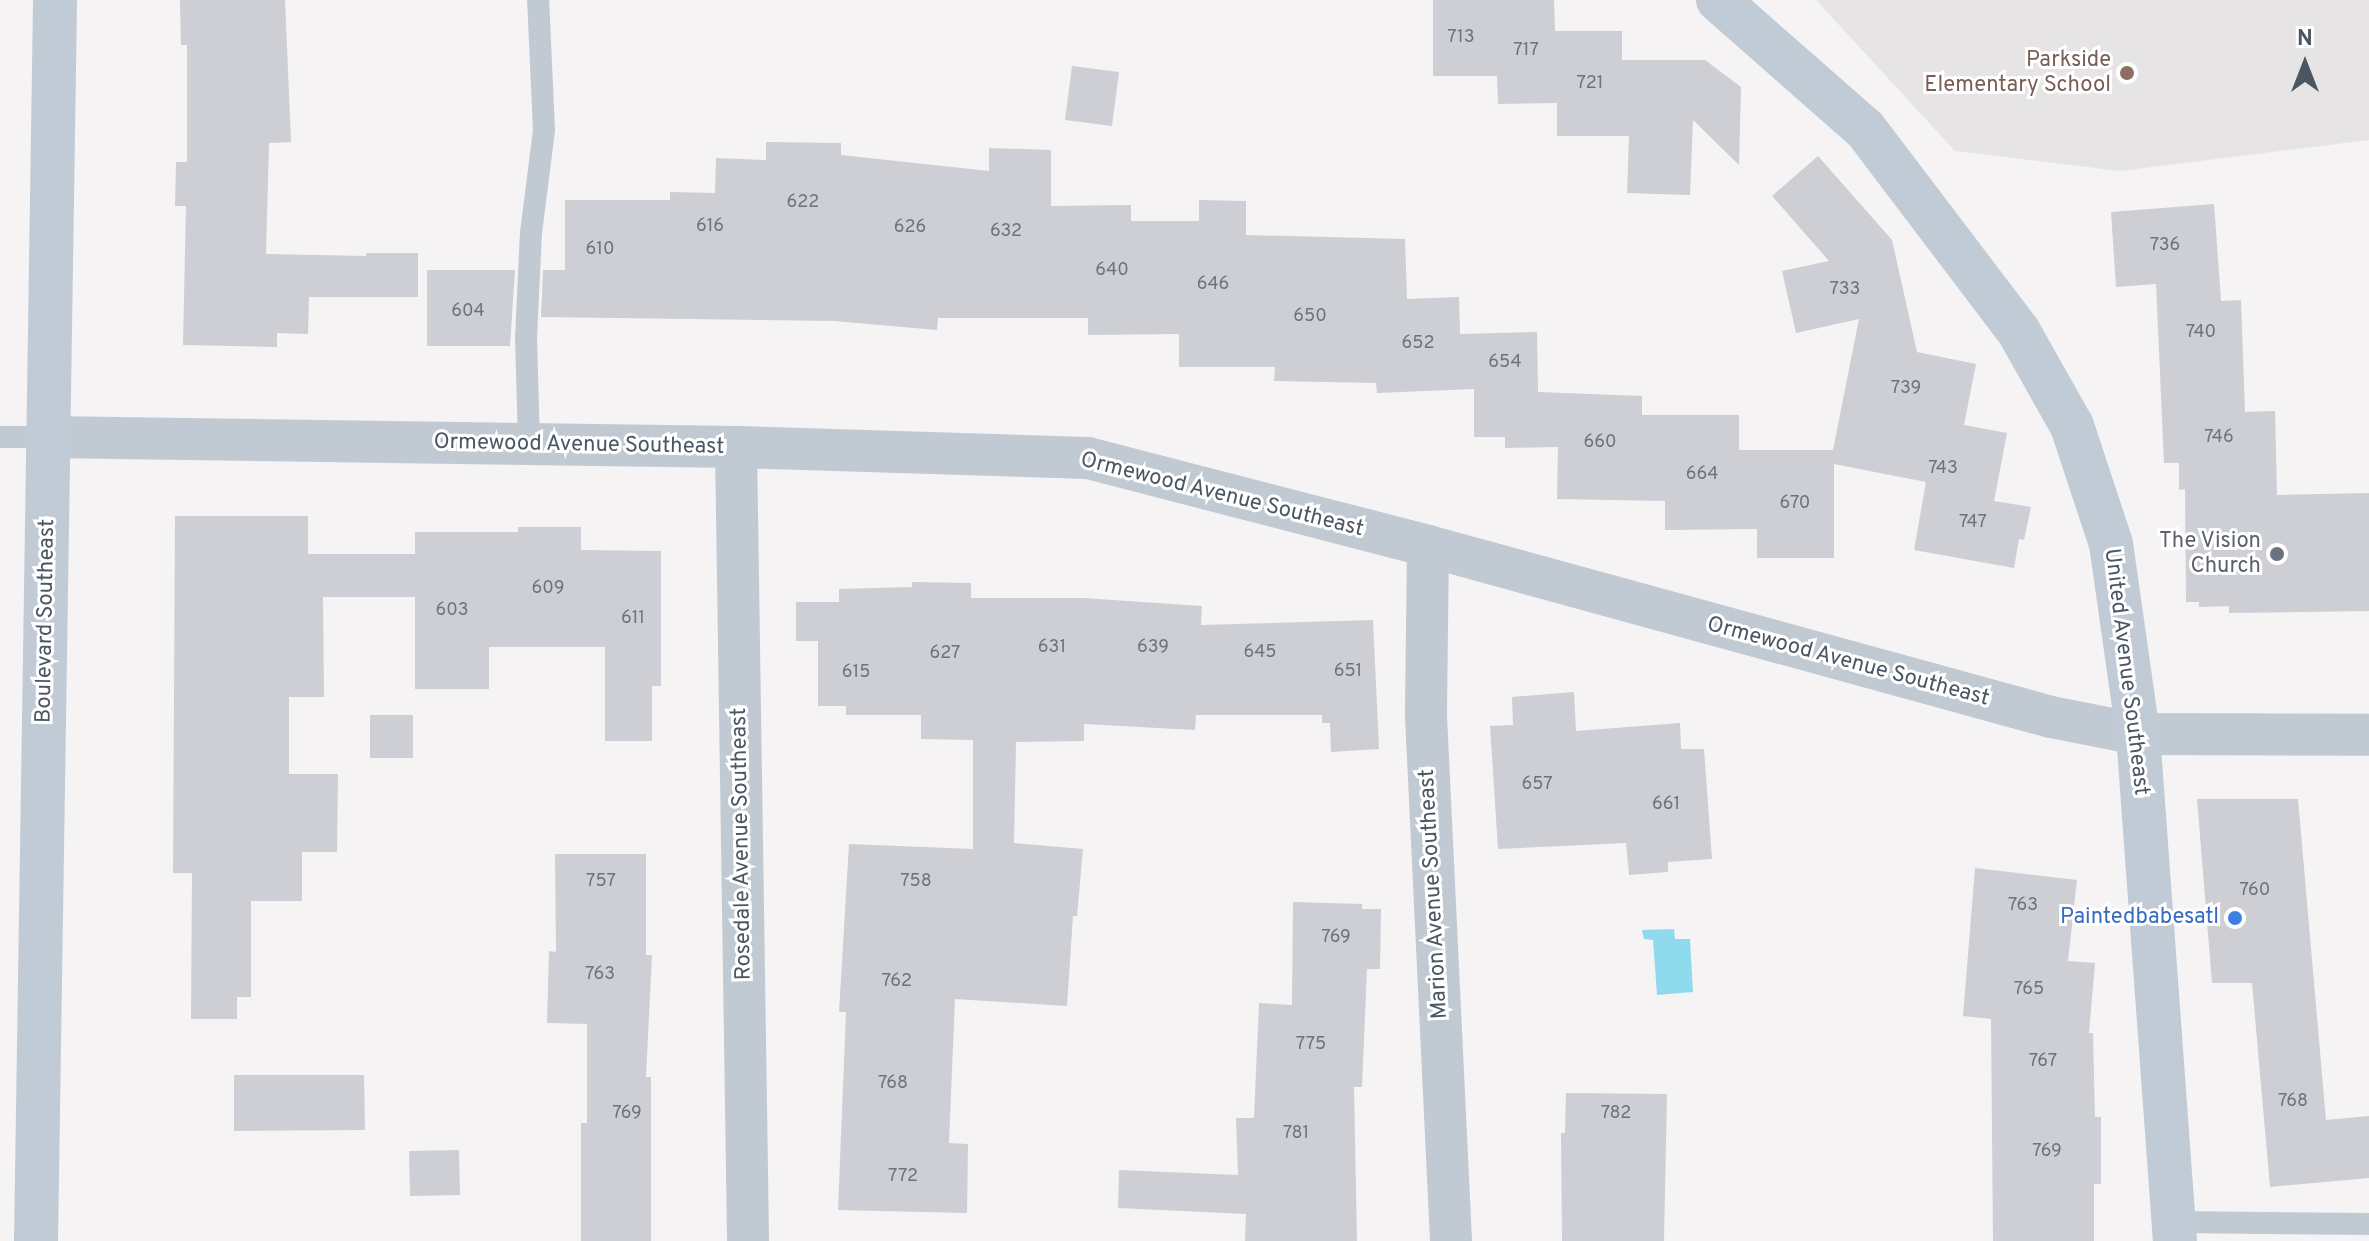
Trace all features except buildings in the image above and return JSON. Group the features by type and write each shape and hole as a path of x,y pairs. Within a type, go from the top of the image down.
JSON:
{"street":[{"name":"Boulevard Southeast","path":"36,1241 55,0"},
{"name":"United Avenue Southeast","path":"1718,0 1865,129 2019,332 2072,426 2111,544 2138,734 2174,1232"},
{"name":"Ormewood Avenue Southeast","path":"48,437 736,447 1088,458 1428,546 2051,717 2138,734 2369,735"},
{"name":"Rosedale Avenue Southeast","path":"736,447 748,1241"},
{"name":"Marion Avenue Southeast","path":"1428,546 1426,716 1451,1241"}],"lane":[{"path":"529,444 526,338 530,248 544,130 538,0"},
{"path":"0,437 48,437"},
{"path":"2174,1232 2369,1224"}],"shaded area":[{"name":"Parkside Elementary School","path":"1816,0 2369,0 2369,140 2120,171 1955,151"}],"water":[{"path":"1674,929 1675,939 1690,939 1693,992 1657,995 1653,940 1644,939 1642,930"}],"place":[{"name":"Parkside Elementary School","path":"2127,73"},
{"name":"The Vision Church","path":"2277,554"},
{"name":"Paintedbabesatl","path":"2235,918"}]}
